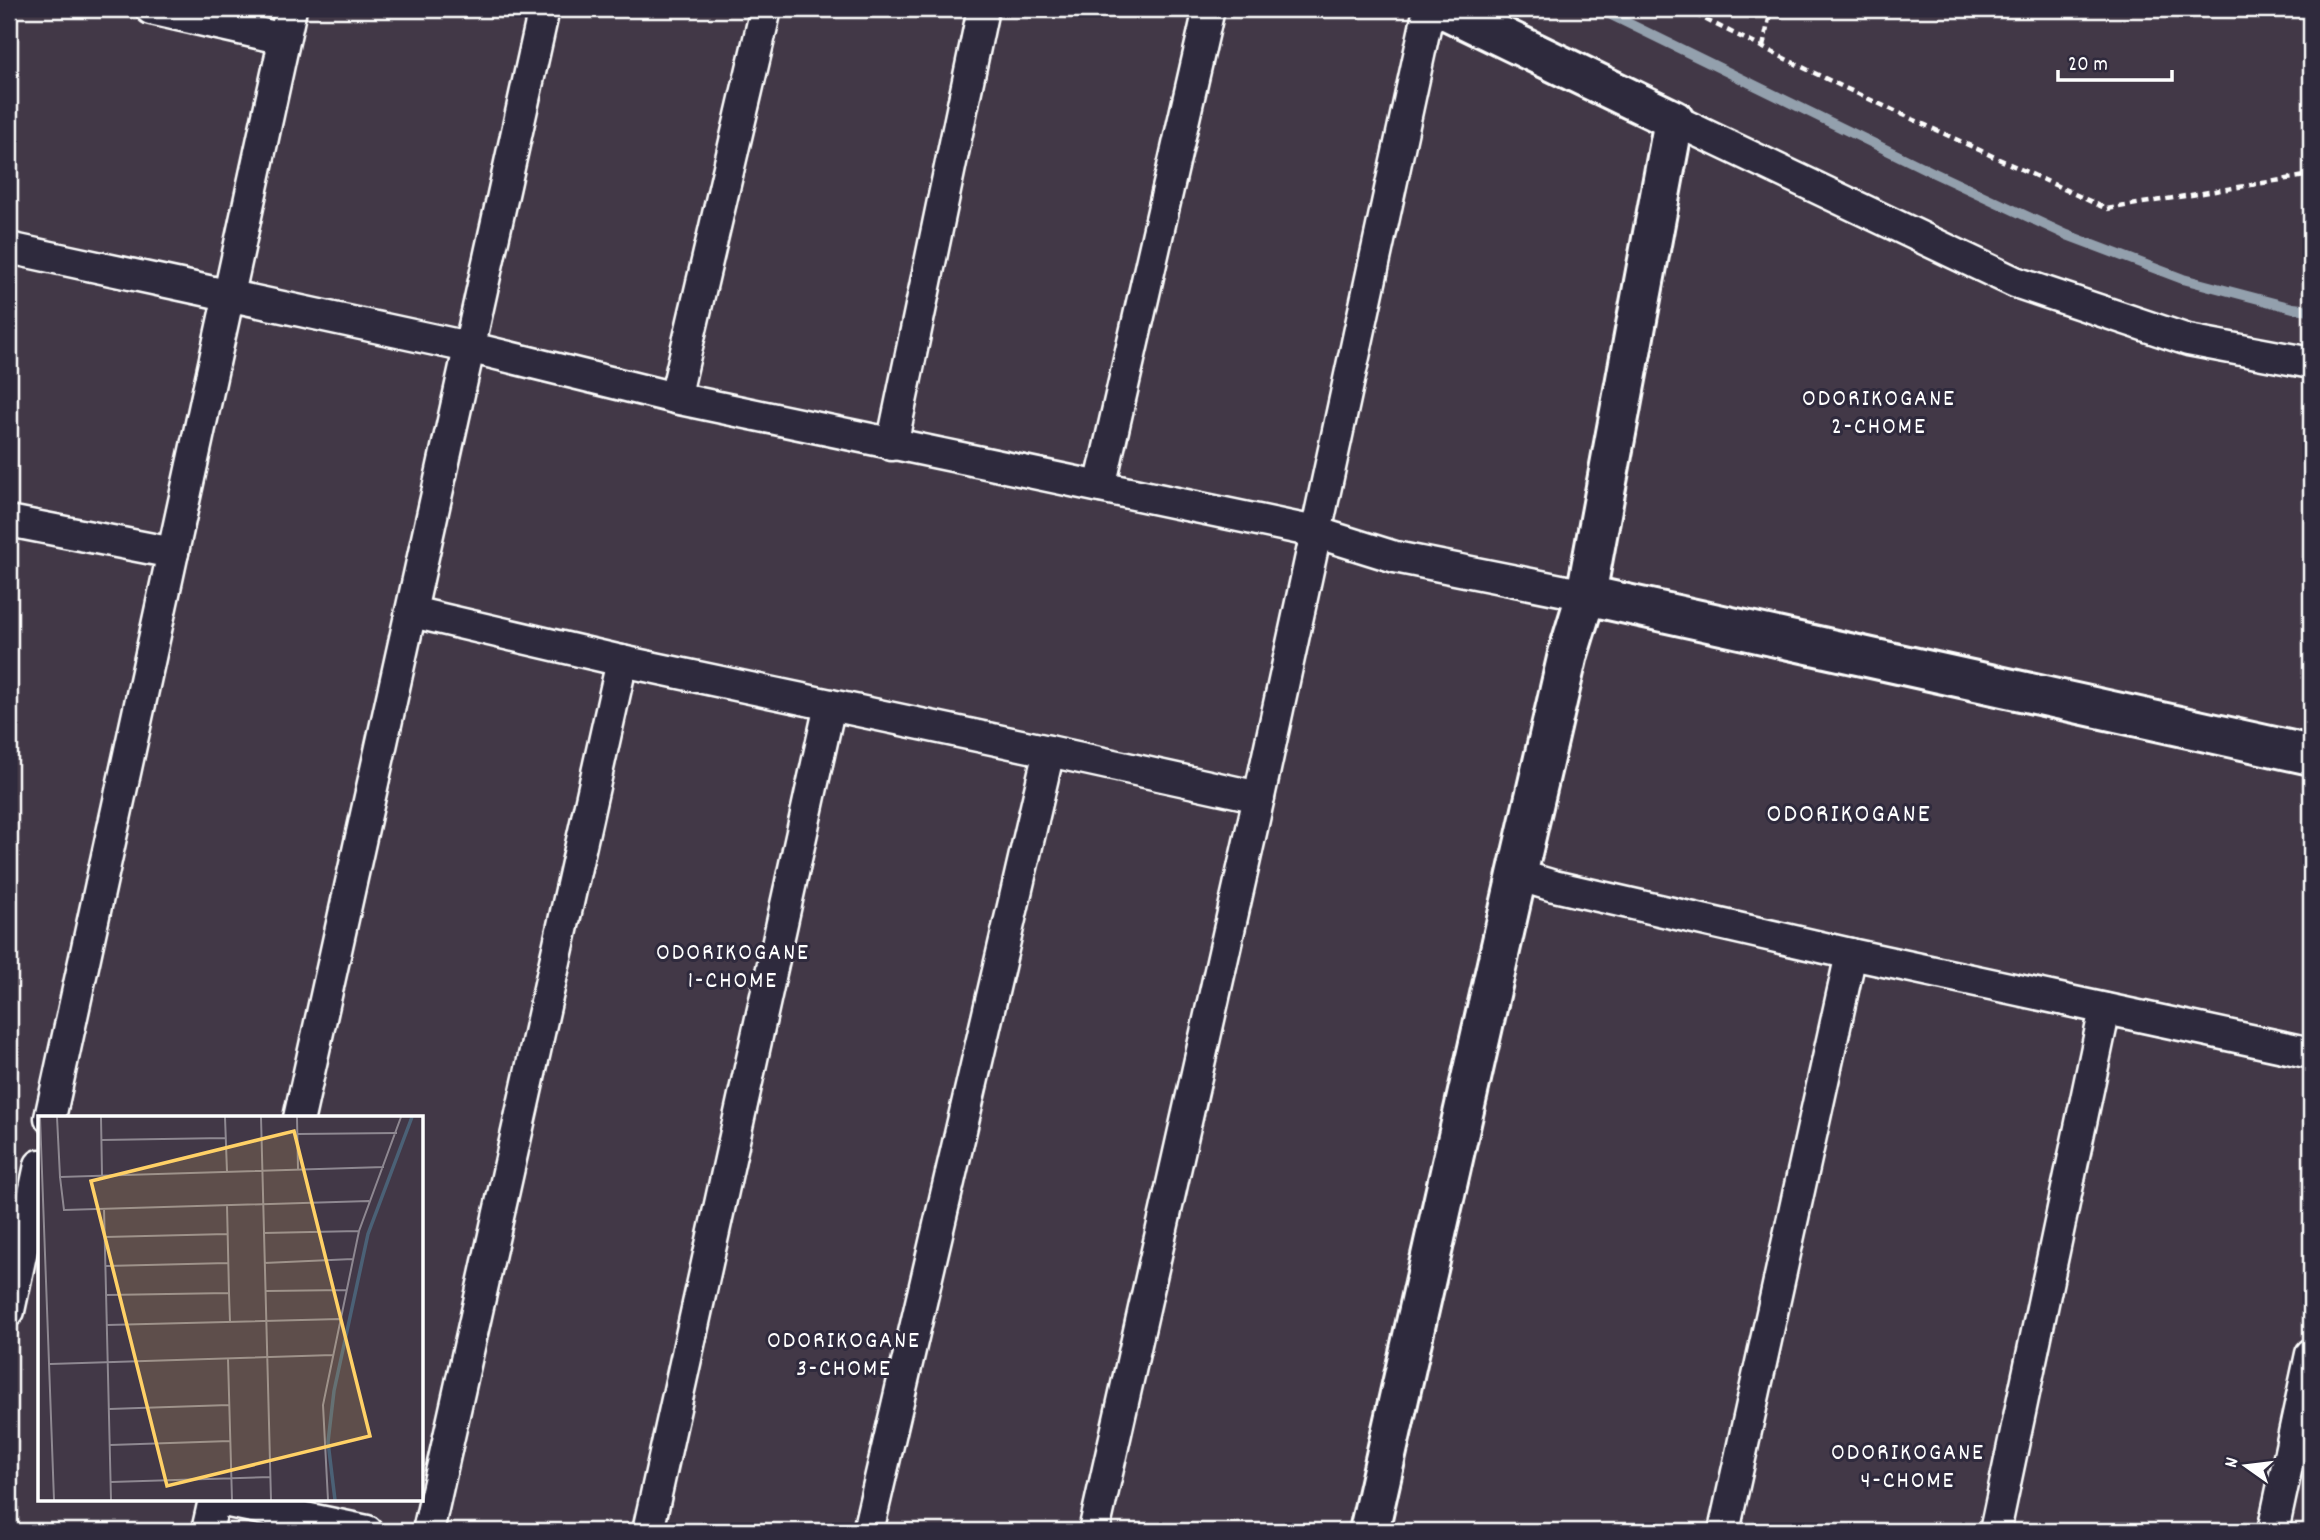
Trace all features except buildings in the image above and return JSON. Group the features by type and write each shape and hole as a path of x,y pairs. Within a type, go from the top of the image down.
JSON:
{"street":[{"path":"151,9 284,39"},
{"path":"50,1116 291,9"},
{"path":"299,1116 544,9"},
{"path":"675,398 766,9"},
{"path":"892,445 983,9"},
{"path":"1100,487 1209,9"},
{"path":"1094,1531 1259,797 1429,9"},
{"path":"1444,9 2015,282 2188,340 2311,363"},
{"path":"1369,1531 1568,654 1586,594 1674,120"},
{"path":"9,248 468,347 675,398 1315,532 1395,557 1586,594 2311,755"},
{"path":"9,521 173,553"},
{"path":"412,612 622,661 1259,797"},
{"path":"428,1531 622,661"},
{"path":"648,1531 830,705"},
{"path":"867,1531 1049,751"},
{"path":"1517,875 1554,886 1851,954 2311,1053"},
{"path":"1724,1531 1851,954"},
{"path":"1995,1531 2105,1009"},
{"path":"9,1311 38,1174"},
{"path":"2273,1531 2311,1354"},
{"path":"208,1531 215,1502"},
{"path":"226,1502 367,1531"}],"path":[{"path":"1684,9 2106,209 2311,175"},
{"path":"1763,47 1771,9"}],"waterway":[{"path":"1599,9 2067,235 2183,279 2293,308 2311,310"}],"district":[{"name":"ODORIKOGANE 2-CHOME","path":"1879,414"},
{"name":"ODORIKOGANE","path":"1849,815"},
{"name":"ODORIKOGANE 1-CHOME","path":"733,968"},
{"name":"ODORIKOGANE 3-CHOME","path":"844,1356"},
{"name":"ODORIKOGANE 4-CHOME","path":"1908,1468"}]}
